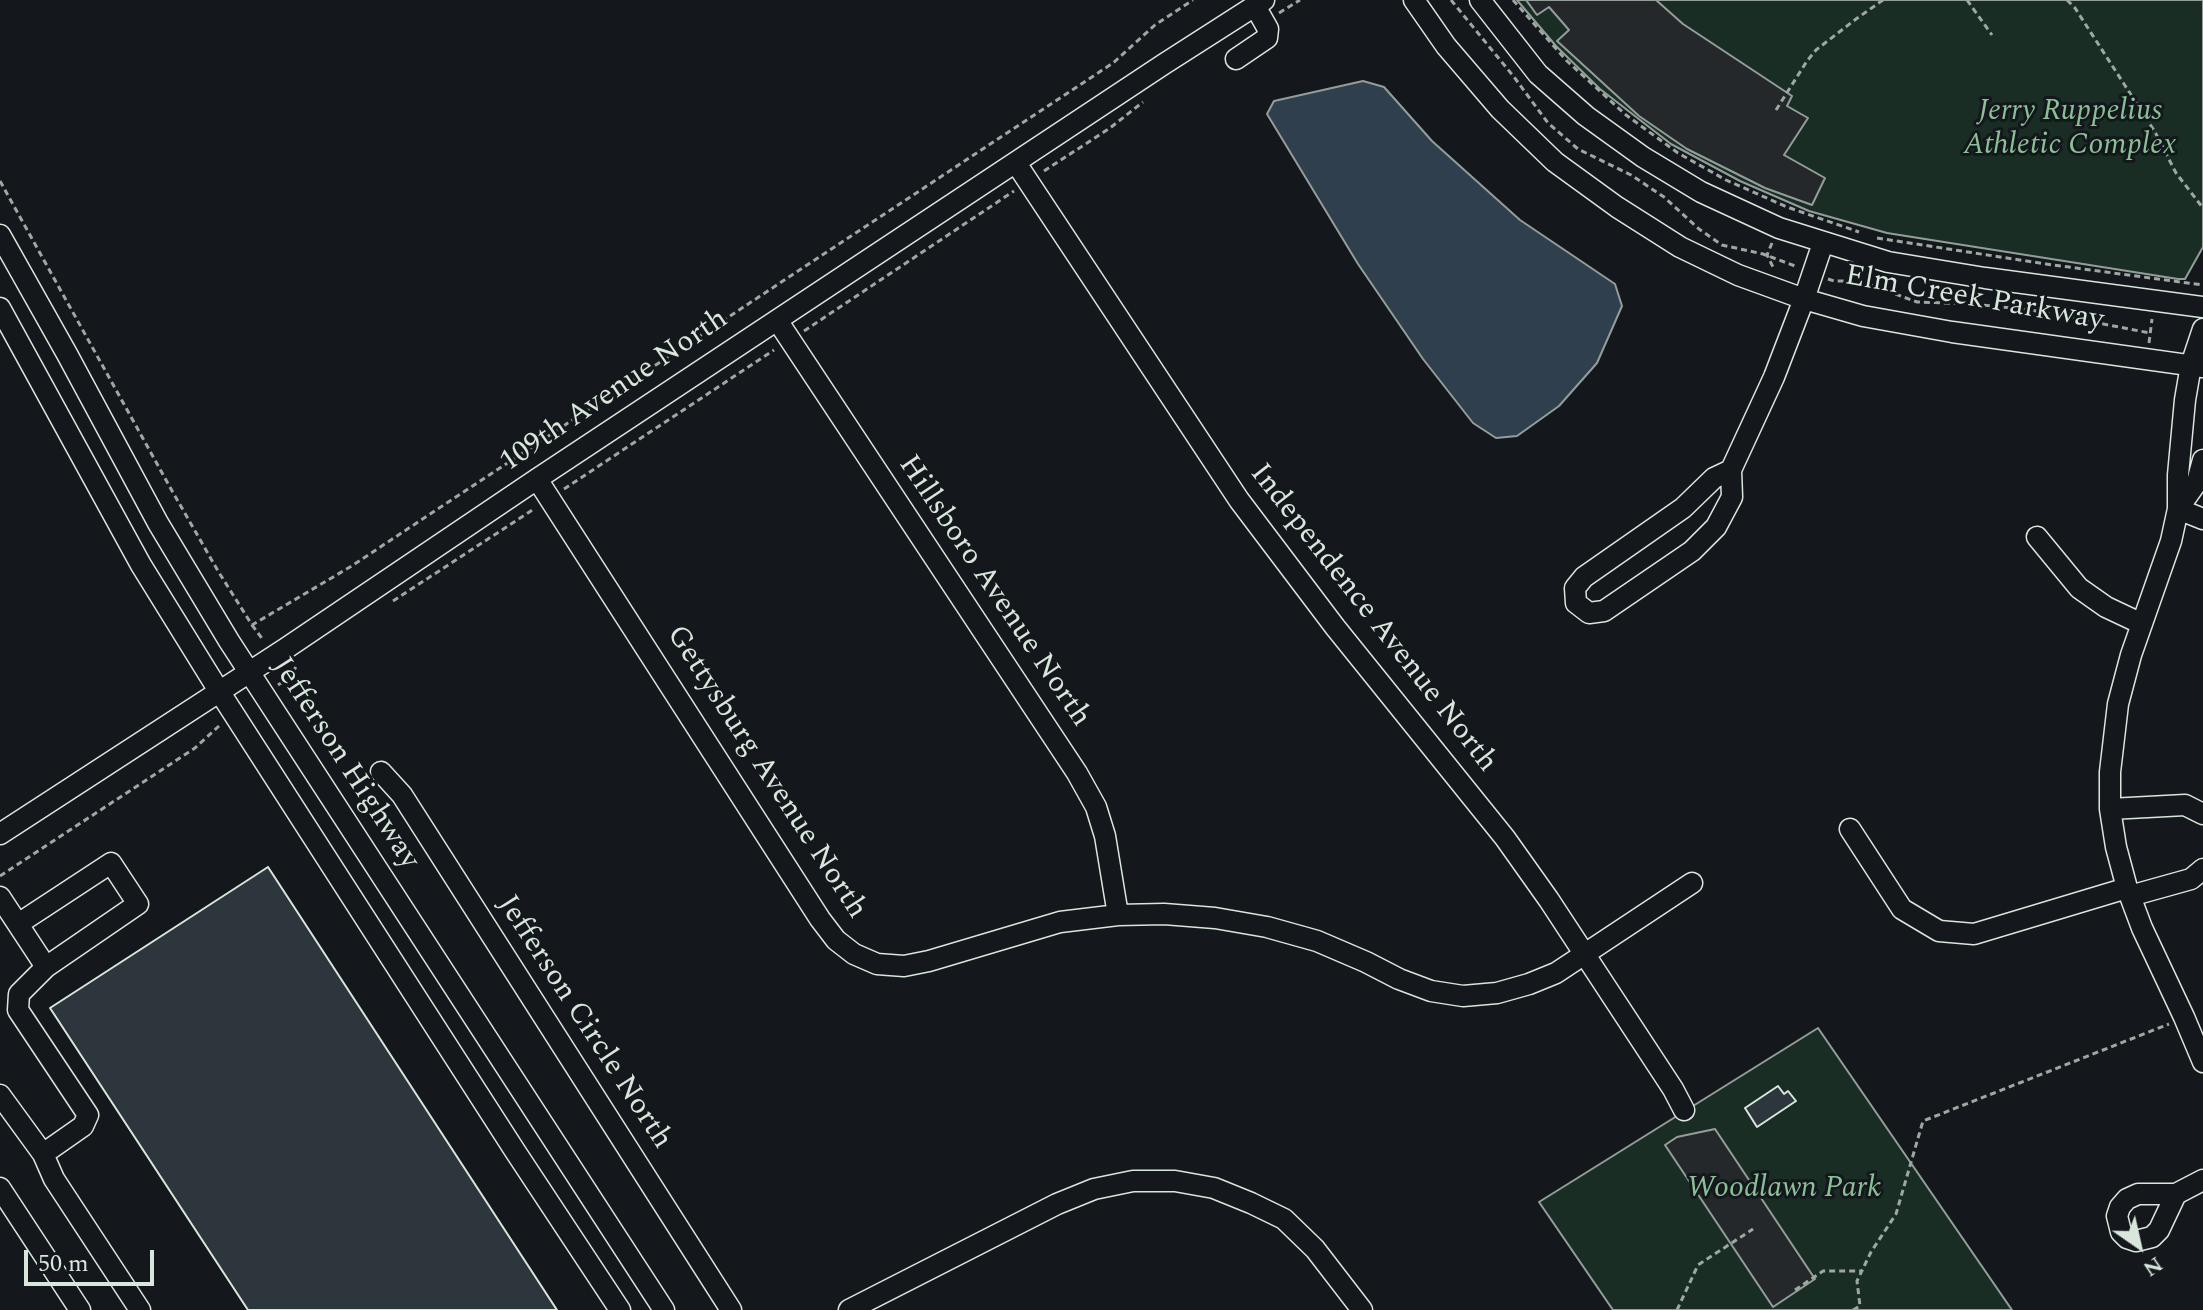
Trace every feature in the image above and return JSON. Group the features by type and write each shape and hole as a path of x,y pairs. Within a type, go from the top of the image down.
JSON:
{"street":[{"name":"Elm Creek Parkway","path":"1414,0 1446,46 1500,109 1555,162 1680,247 1738,275 1863,316 1952,332 2197,366"},
{"name":"Elm Creek Parkway","path":"1480,0 1538,74 1586,116 1643,157 1701,192 1779,228 1888,262 2203,307"},
{"path":"1236,59 1267,38 1268,29 1259,3"},
{"name":"109th Avenue North","path":"0,834 1259,3"},
{"name":"Independence Avenue North","path":"1016,163 1239,500 1326,616 1505,838 1585,955 1684,1110"},
{"name":"Jefferson Highway","path":"0,235 158,523 248,672 664,1310"},
{"path":"1731,470 1714,478 1683,508 1584,577 1575,588 1576,603 1589,613 1604,611 1692,551 1716,527 1732,497 1731,470 1774,377 1823,243"},
{"path":"0,308 141,565 481,1100 620,1310"},
{"name":"Hillsboro Avenue North","path":"777,320 1077,773 1096,807 1105,836 1118,915"},
{"path":"2203,329 2197,366 2185,400 2178,509 2171,541 2131,655 2118,704 2110,772 2110,809 2128,892 2203,1062"},
{"path":"2178,509 2197,482 2203,460"},
{"name":"Gettysburg Avenue North","path":"537,479 820,919 836,940 854,954 877,964 904,966 929,961 1060,922 1118,915 1164,914 1215,918 1267,927 1317,941 1431,991 1463,996 1497,993 1556,973 1692,883"},
{"path":"2178,509 2203,519"},
{"path":"2037,537 2079,588 2106,607 2142,624"},
{"name":"Jefferson Circle North","path":"381,772 402,795 731,1310"},
{"path":"2110,809 2185,805 2203,814"},
{"path":"1850,829 1902,909 1939,931 1974,934 2128,892 2191,879 2203,869"},
{"path":"18,924 111,863 138,904 46,967 19,994 18,1010 88,1115 83,1126 43,1154"},
{"path":"0,897 46,967"},
{"path":"0,1095 43,1154 54,1179 140,1310"},
{"path":"2176,1194 2203,1180"},
{"path":"849,1310 1057,1204 1094,1189 1133,1181 1175,1181 1214,1188 1284,1219 1315,1249 1362,1310"},
{"path":"0,1188 80,1310"}],"path":[{"path":"252,625 375,550 1113,63 1155,25 1193,0"},
{"path":"1513,0 1567,61 1626,115 1678,153 1726,180 1787,207 1859,232"},
{"path":"1776,110 1816,50 1883,0"},
{"path":"1967,0 1992,35"},
{"path":"2067,0 2155,132 2176,173 2203,208"},
{"path":"0,181 218,571 262,638"},
{"path":"1873,237 2203,285"},
{"path":"0,876 195,748 221,724"},
{"path":"1864,1310 1860,1306 1857,1281 1871,1252 1896,1214 1923,1121 2184,1017"},
{"path":"1677,1310 1698,1265 1753,1229"},
{"path":"1795,1290 1823,1271 1862,1271"},
{"path":"1853,1310 1860,1306"}],"green space":[{"name":"Jerry Ruppelius Athletic Complex","path":"1517,0 2203,0 2203,247 2185,279 2178,279 1887,233 1809,211 1740,181 1671,144 1600,89 1556,46"},
{"name":"Woodlawn Park","path":"1818,1028 2012,1310 1613,1310 1539,1202"}],"shaded area":[{"path":"1526,0 1656,0 1683,24 1792,96 1787,106 1808,118 1784,155 1825,178 1812,205 1765,188 1687,149 1639,116 1557,41 1569,30 1549,7 1537,15"},
{"path":"1715,1129 1815,1279 1773,1307 1665,1145 1677,1137"}],"water":[{"path":"1363,81 1384,87 1432,141 1520,220 1615,284 1622,306 1597,363 1559,406 1517,436 1496,438 1473,423 1423,359 1358,264 1267,114 1274,101"}],"building":[{"path":"268,867 557,1310 248,1310 50,1008"},
{"path":"1778,1086 1784,1094 1788,1091 1796,1101 1757,1127 1745,1108"}]}
